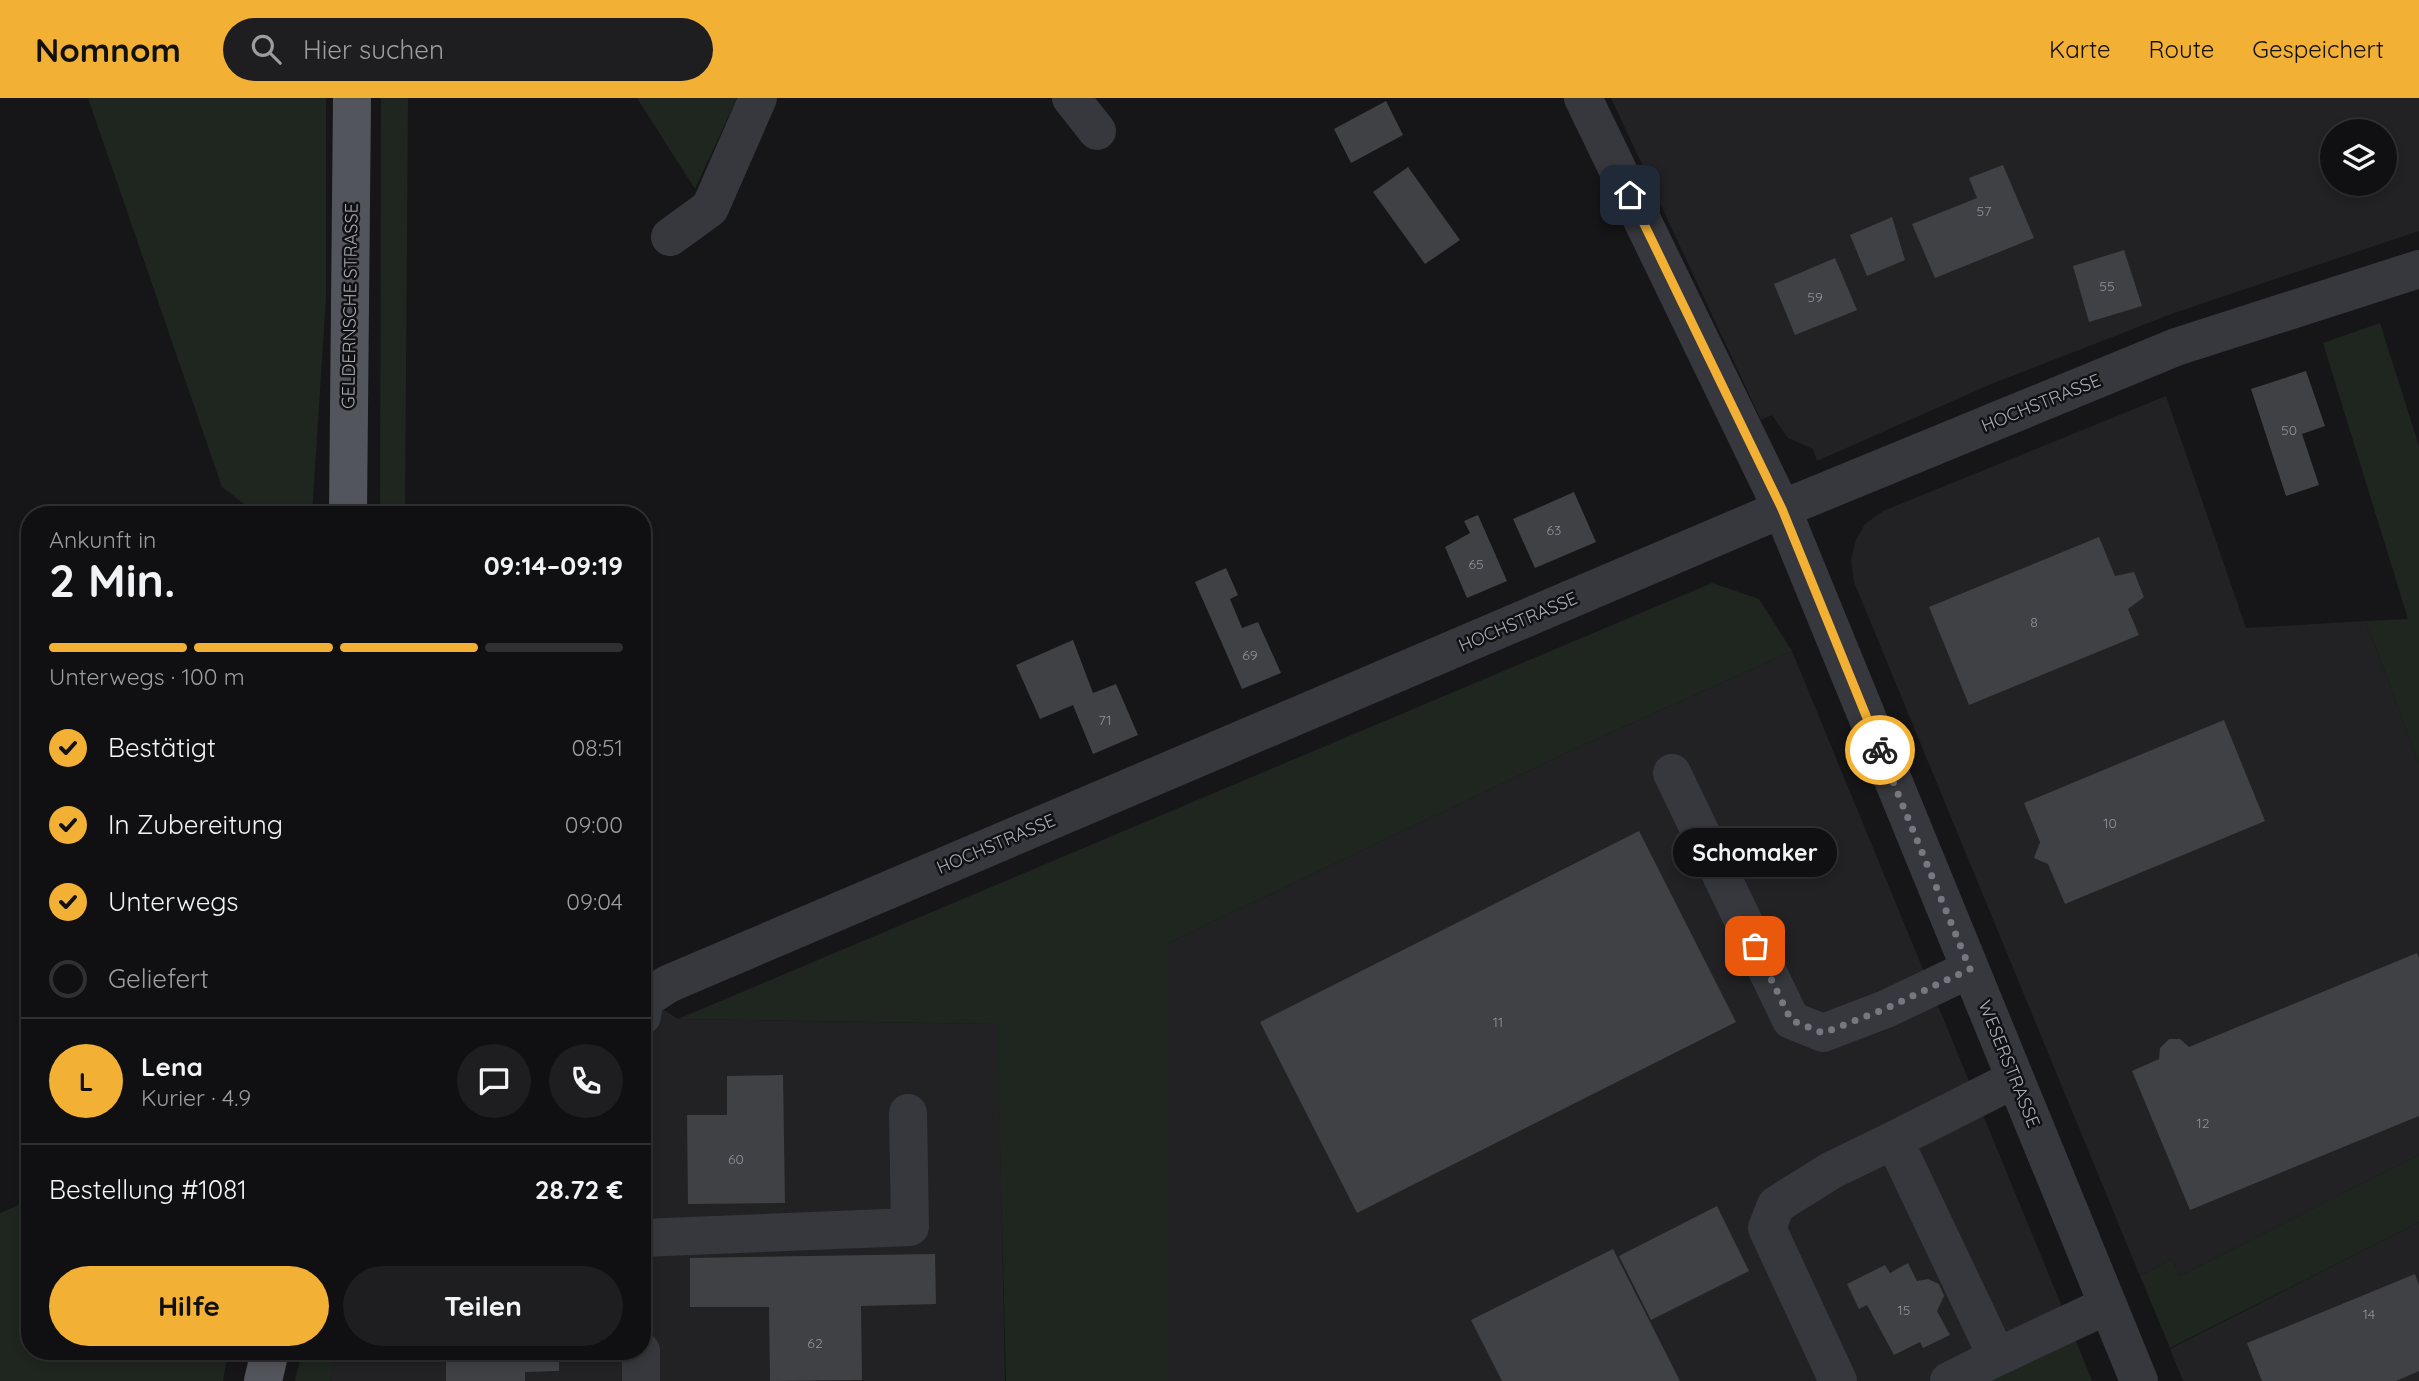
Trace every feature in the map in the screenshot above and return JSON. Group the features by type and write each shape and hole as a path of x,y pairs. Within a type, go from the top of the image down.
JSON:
{"main road":[{"name":"GELDERNSCHE STRASSE","path":"348,506 352,98"},
{"path":"263,1381 268,1360"}],"street":[{"path":"670,237 710,208 758,98"},
{"path":"1071,98 1097,131"},
{"name":"WESERSTRASSE","path":"1583,98 1782,509 2139,1381"},
{"name":"HOCHSTRASSE","path":"651,995 668,984 1782,509 2176,347 2419,269"},
{"path":"1672,773 1791,1020 1823,1033 1885,1009 1970,969"},
{"path":"1838,1381 1767,1228 1776,1205 1832,1170 2015,1079"},
{"path":"651,1238 910,1227 908,1114"},
{"path":"1894,1140 1997,1357"},
{"path":"1949,1381 2108,1305"},
{"path":"641,1360 641,1381"}],"shaded area":[{"path":"88,98 326,98 326,298 313,506 247,506 222,487"},
{"path":"381,98 408,98 405,506 380,506"},
{"path":"637,98 737,98 695,189"},
{"path":"1611,98 2419,98 2419,231 2174,313 1989,385 1817,461 1813,449 1788,438 1772,415 1761,420"},
{"path":"2380,323 2419,446 2419,764 2366,621 2408,619 2323,343"},
{"path":"2166,396 2246,628 2366,621 2419,764 2419,1155 2180,1276 2172,1259 2140,1276 1854,582 1851,559 1856,540 1865,524 1883,511"},
{"path":"1712,583 1759,599 1792,651 1572,750 1168,943 1168,1381 1006,1381 997,1024 678,1019"},
{"path":"1792,651 2072,1331 1970,1381 1168,1381 1168,943 1572,750"},
{"path":"651,1001 678,1019 998,1024 1005,1381 330,1381 335,1360 651,1360"},
{"path":"2419,1155 2419,1222 2170,1348 2140,1276 2172,1259 2180,1276"},
{"path":"21,1204 21,1360 226,1360 223,1381 0,1381 0,1213"},
{"path":"2419,1222 2419,1381 2183,1381 2170,1349"},
{"path":"2072,1331 2092,1381 1970,1381"},
{"path":"300,1360 335,1360 330,1381 295,1381"}],"building":[{"path":"1386,101 1403,135 1351,163 1334,129"},
{"path":"2003,165 2034,238 1935,278 1912,224 1977,198 1969,178"},
{"path":"1408,167 1460,240 1425,264 1373,192"},
{"path":"1892,217 1905,260 1867,276 1850,235"},
{"path":"2124,250 2142,306 2089,322 2073,266"},
{"path":"1835,258 1857,310 1795,335 1774,284"},
{"path":"2306,371 2325,426 2302,434 2319,485 2286,496 2251,389"},
{"path":"1574,492 1596,542 1535,568 1513,519"},
{"path":"1478,515 1507,581 1467,598 1445,547 1470,533 1464,521"},
{"path":"2099,537 2115,576 2134,572 2144,597 2128,609 2139,635 1969,705 1929,607"},
{"path":"1226,568 1238,595 1230,599 1242,628 1258,622 1281,673 1242,689 1195,582"},
{"path":"1073,640 1093,693 1116,684 1138,735 1093,754 1073,705 1040,719 1016,665"},
{"path":"2224,720 2265,821 2065,904 2048,864 2034,858 2040,842 2024,803"},
{"path":"1639,831 1736,1022 1357,1213 1260,1022"},
{"path":"2417,953 2419,1116 2190,1210 2132,1071 2159,1059 2160,1048 2169,1039 2180,1039 2189,1047"},
{"path":"783,1075 785,1203 688,1204 687,1115 727,1115 727,1076"},
{"path":"1717,1206 1749,1271 1651,1320 1619,1256"},
{"path":"1613,1249 1680,1381 1502,1381 1471,1320"},
{"path":"935,1254 936,1304 861,1306 862,1380 770,1381 769,1307 690,1307 690,1258"},
{"path":"1908,1263 1917,1281 1928,1279 1939,1284 1944,1296 1937,1311 1950,1335 1923,1348 1920,1342 1894,1355 1867,1305 1859,1309 1847,1284 1885,1265 1890,1273"},
{"path":"2415,1274 2419,1285 2419,1371 2396,1381 2262,1381 2247,1343"},
{"path":"446,1360 559,1360 559,1371 525,1372 525,1381 446,1381"}],"way so far":[{"path":"1755,946 1791,1020 1823,1033 1885,1009 1970,969 1880,750"}],"place":[{"name":"Schomaker","path":"1755,946"}],"route":[{"path":"1630,195 1782,509 1880,750"}]}
